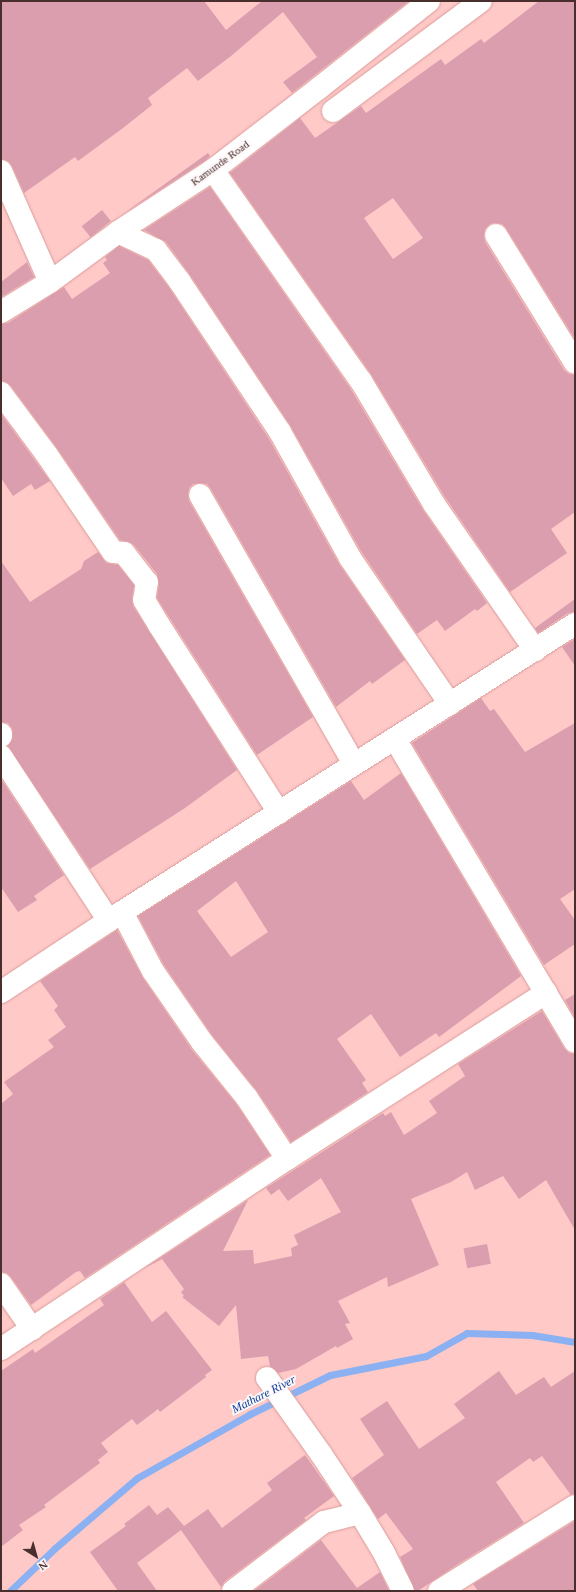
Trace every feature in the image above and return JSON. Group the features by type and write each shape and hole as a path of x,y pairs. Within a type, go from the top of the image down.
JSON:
{"street":[{"name":"Kamunde Road","path":"1,312 50,282 118,232 213,170 429,1"},
{"path":"333,111 481,1"},
{"path":"213,170 361,381 434,504 535,650"},
{"path":"1,171 50,282"},
{"path":"118,232 156,250 180,282 280,432 350,558 450,704"},
{"path":"496,235 575,363"},
{"path":"1,393 47,455 113,552 124,553 147,582 144,600 158,625 279,813"},
{"path":"200,495 354,764"},
{"path":"1,992 115,916 575,624"},
{"path":"395,739 575,1042"},
{"path":"1,756 115,916 202,1042 247,1098 287,1159"},
{"path":"1,1349 287,1159 546,993"},
{"path":"1,1284 32,1329"},
{"path":"270,1381 305,1430 360,1513 384,1553 403,1591"},
{"path":"439,1591 575,1506"},
{"path":"233,1591 324,1522 360,1513"}],"building":[{"path":"1,1 204,1 226,30 262,1 409,1 292,93 283,82 317,57 283,12 231,56 198,81 187,68 148,98 152,105 123,128 78,161 75,157 24,193 12,166 8,161 1,159"},
{"path":"539,1 575,1 575,339 506,228 502,224 490,224 485,229 484,236 485,242 564,370 569,374 575,375 575,512 551,529 567,553 510,592 445,497 371,374 230,173 300,118 315,138 361,106 366,113 441,59 445,65 481,39 484,43","holes":["393,198 423,238 393,259 364,218"]},
{"path":"208,153 210,156 206,160 126,212"},
{"path":"210,187 350,388 423,510 487,603 477,611 475,609 445,631 437,620 417,634 361,551 290,425 190,275 166,242 144,230"},
{"path":"102,210 111,221 91,237 82,226"},
{"path":"119,246 148,260 170,289 269,439 339,564 405,660 372,684 370,681 336,707 211,489 207,484 193,484 189,488 189,501 313,717 257,755 157,598 159,584 157,574 134,545 130,542 120,540 57,448 11,386 6,382 1,381 1,324 8,323 64,287 72,299 110,273 103,263 107,260 105,257"},
{"path":"27,262 34,277 1,297 1,282"},
{"path":"1,414 50,481 35,490 31,484 13,496 1,478"},
{"path":"98,552 106,563 118,565 134,585 132,598 133,606 237,770 185,808 90,869 8,746 13,736 12,728 8,723 1,722 1,561 30,602 81,569 84,561"},
{"path":"575,599 575,612 568,613 538,633 535,628"},
{"path":"575,639 575,666 562,647"},
{"path":"481,698 490,711 494,709 525,752 575,723 575,889 560,899 575,920 575,944 544,965 412,743"},
{"path":"401,773 521,976 439,1037 436,1033 400,1057 371,1014 337,1039 366,1080 362,1083 368,1092 291,1142 257,1091 212,1035 164,965 138,916 351,781 364,800","holes":["236,881 268,932 231,957 197,911"]},
{"path":"1,779 64,875 34,896 37,900 18,912 1,887"},
{"path":"117,930 143,978 192,1050 237,1105 270,1155 85,1278 80,1271 76,1272 31,1305 11,1277 7,1273 1,1272 1,1104 13,1094 4,1082 54,1047 48,1040 66,1027 54,1010 58,1006 40,981"},
{"path":"575,994 575,1018 565,1000"},
{"path":"542,1011 564,1048 569,1053 575,1054 575,1230 546,1180 519,1199 503,1176 475,1190 467,1172 451,1182 411,1199 439,1265 388,1287 387,1277 338,1301 350,1323 345,1324 353,1339 337,1348 336,1346 296,1369 278,1373 270,1366 268,1356 241,1359 236,1305 219,1326 182,1297 184,1296 181,1292 184,1289 162,1259 145,1268 248,1200 223,1251 253,1250 254,1264 292,1256 291,1248 298,1245 294,1235 341,1212 321,1178 288,1201 279,1189 271,1195 266,1188 383,1113 385,1116 391,1112 404,1135 437,1113 429,1101 465,1076 458,1064"},
{"path":"487,1244 491,1264 467,1268 463,1249"},
{"path":"124,1282 152,1322 166,1311 212,1370 205,1375 206,1377 160,1412 158,1409 137,1425 132,1419 101,1443 108,1452 98,1460 100,1463 44,1505 46,1507 19,1525 23,1530 1,1547 1,1371 33,1349 35,1353 104,1305 100,1299"},
{"path":"499,1371 516,1395 544,1377 551,1387 575,1371 575,1494 571,1495 542,1456 533,1462 530,1458 496,1482 524,1523 418,1591 415,1591 400,1557 413,1549 386,1513 378,1519 352,1478 384,1455 360,1419 387,1401 419,1449 465,1418 454,1404"},
{"path":"305,1455 334,1496 304,1518 306,1520 225,1581 221,1587 181,1530 137,1563 157,1591 118,1591 90,1552 126,1526 124,1524 149,1505 157,1515 168,1507 184,1526 208,1509 222,1528 272,1490 267,1483"},
{"path":"575,1521 575,1591 478,1591 473,1584"},
{"path":"321,1540 357,1588 380,1572 389,1591 254,1591"}],"waterway":[{"name":"Mathare River","path":"10,1591 55,1548 137,1478 250,1414 330,1375 426,1356 467,1333 532,1335 575,1342"}]}
